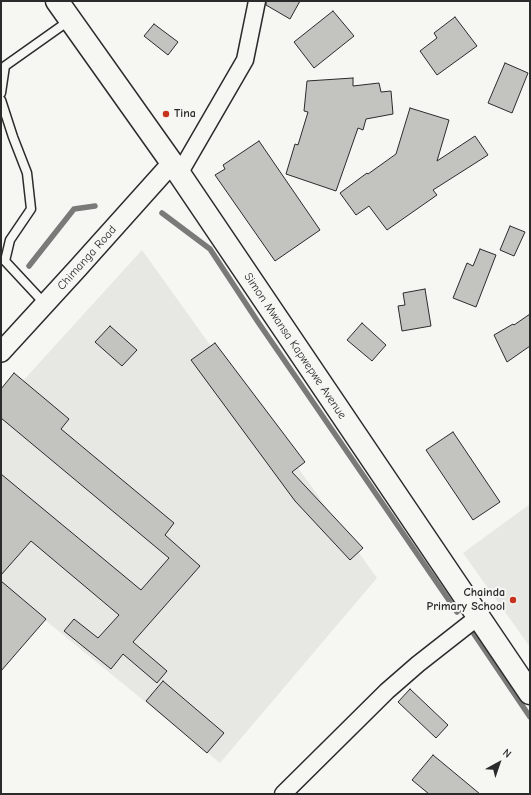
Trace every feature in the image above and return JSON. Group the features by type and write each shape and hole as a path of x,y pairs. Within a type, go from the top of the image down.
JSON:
{"main road":[{"name":"Simon Mwansa Kapwepwe Avenue","path":"58,1 175,169 530,693"}],"street":[{"path":"175,169 246,60 257,1"},
{"name":"Chimanga Road","path":"1,352 175,169"},
{"path":"283,794 387,691 418,664 478,617"}],"lane":[{"path":"1,93 6,66 70,20"},
{"path":"1,100 27,173 31,209 10,240 6,261 45,304"}],"shaded area":[{"path":"142,250 377,578 220,763 1,584 1,405"},
{"name":"Chainda Primary School","path":"530,504 530,647 463,553"}],"building":[{"path":"266,1 300,1 290,19 266,5"},
{"path":"333,11 354,36 314,68 294,42"},
{"path":"455,17 477,46 437,75 420,51 437,38 434,33"},
{"path":"154,24 178,42 168,55 144,36"},
{"path":"505,63 528,73 512,113 488,103"},
{"path":"353,78 353,86 379,83 381,92 391,91 393,114 366,119 363,130 358,128 336,191 286,174 295,144 298,145 308,112 304,111 307,81"},
{"path":"410,108 449,120 437,161 475,136 488,155 433,190 437,195 387,230 369,206 356,215 340,193 396,154"},
{"path":"259,141 320,230 275,261 215,175 225,169 223,165"},
{"path":"510,226 525,232 514,256 500,250"},
{"path":"480,249 496,255 476,307 453,298 467,263 473,266"},
{"path":"425,289 431,326 402,331 398,306 405,305 403,293"},
{"path":"530,314 530,346 507,362 494,335 513,324 514,325"},
{"path":"362,323 386,345 372,361 347,340"},
{"path":"110,326 137,350 122,366 95,342"},
{"path":"215,343 305,462 292,472 363,548 350,560 295,501 191,360"},
{"path":"14,373 69,419 61,429 174,523 165,535 200,566 133,642 167,671 157,683 123,654 111,669 64,631 74,619 98,638 119,615 31,541 1,575 1,474 141,590 169,558 1,418 1,389"},
{"path":"453,432 500,502 473,520 426,450"},
{"path":"1,581 46,619 1,671"},
{"path":"163,681 224,733 207,753 146,701"},
{"path":"410,689 448,725 436,738 398,702"},
{"path":"433,755 480,794 429,794 412,780"}],"waterway":[{"path":"29,266 74,209 95,206"},
{"path":"162,213 210,249 258,322 457,612"},
{"path":"474,634 530,717"}],"place":[{"name":"Tina","path":"166,114"},
{"name":"Chainda Primary School","path":"513,600"}]}
